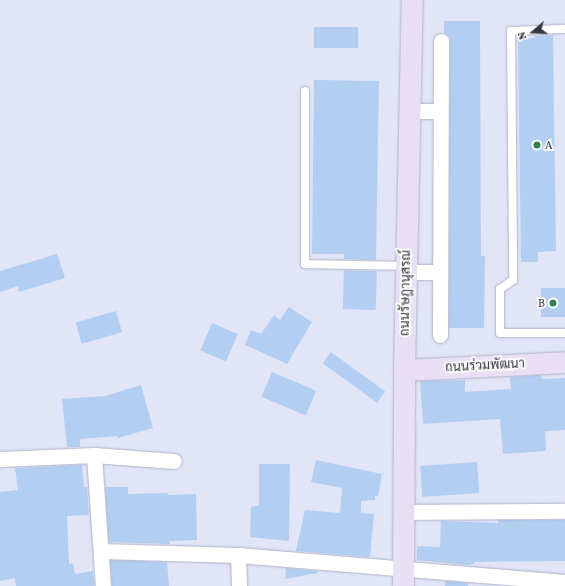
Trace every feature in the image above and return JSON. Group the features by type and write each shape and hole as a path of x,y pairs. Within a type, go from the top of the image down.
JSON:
{"street":[{"name":"ถนนรัษฎานุสรณ์","path":"403,578 404,370 412,0"},
{"path":"440,335 441,41"},
{"path":"410,111 440,111"},
{"path":"406,269 440,272"},
{"name":"ถนนร่วมพัฒนา","path":"404,370 565,362"},
{"path":"0,459 94,455 174,461"},
{"path":"94,455 102,551 103,586"},
{"path":"404,512 565,511"},
{"path":"102,551 238,555 403,578 565,582"},
{"path":"238,555 239,586"}],"lane":[{"path":"565,29 511,31 513,280 500,289 500,333 565,333"},
{"path":"305,91 305,264 406,269"}],"building":[{"path":"444,21 480,21 481,256 485,256 484,328 449,328 450,41 449,36 444,33"},
{"path":"314,27 358,27 358,48 314,48"},
{"name":"A","path":"553,35 556,251 538,252 538,262 521,262 518,39"},
{"path":"314,80 379,81 376,260 344,259 344,254 312,254"},
{"path":"57,254 65,278 19,292 18,286 0,292 0,271"},
{"path":"344,270 377,271 376,310 343,309"},
{"name":"B","path":"541,288 565,288 565,317 541,317"},
{"path":"289,307 312,322 287,364 245,345 251,330 261,334 274,315 280,320"},
{"path":"116,311 122,332 82,344 76,323"},
{"path":"212,323 238,334 226,362 200,351"},
{"path":"331,352 385,391 377,403 323,363"},
{"path":"272,372 316,391 306,416 261,397"},
{"path":"541,375 542,379 565,378 565,430 545,431 546,451 503,454 500,419 423,424 420,381 465,380 465,392 511,389 510,377"},
{"path":"141,385 153,428 118,438 117,436 80,439 80,447 67,447 62,399 105,396"},
{"path":"316,460 382,474 378,496 375,496 375,500 361,501 361,513 374,514 370,557 296,551 305,510 340,513 342,488 311,482"},
{"path":"477,462 479,493 422,497 420,466"},
{"path":"259,464 290,464 289,541 250,537 251,507 259,505"},
{"path":"82,465 84,487 87,487 89,515 67,516 69,564 73,563 75,574 93,571 94,586 16,586 15,578 0,581 0,492 18,490 15,468"},
{"path":"105,487 128,487 128,494 196,494 197,540 170,541 170,544 109,542"},
{"path":"498,520 565,520 565,561 474,562 474,564 468,565 417,560 417,546 440,547 441,521 498,523"},
{"path":"110,560 167,562 169,586 112,586"},
{"path":"286,568 318,571 318,573 285,579"},
{"path":"445,581 468,583 468,586 445,586"}],"place":[{"name":"A","path":"537,145"},
{"name":"B","path":"553,303"}]}
